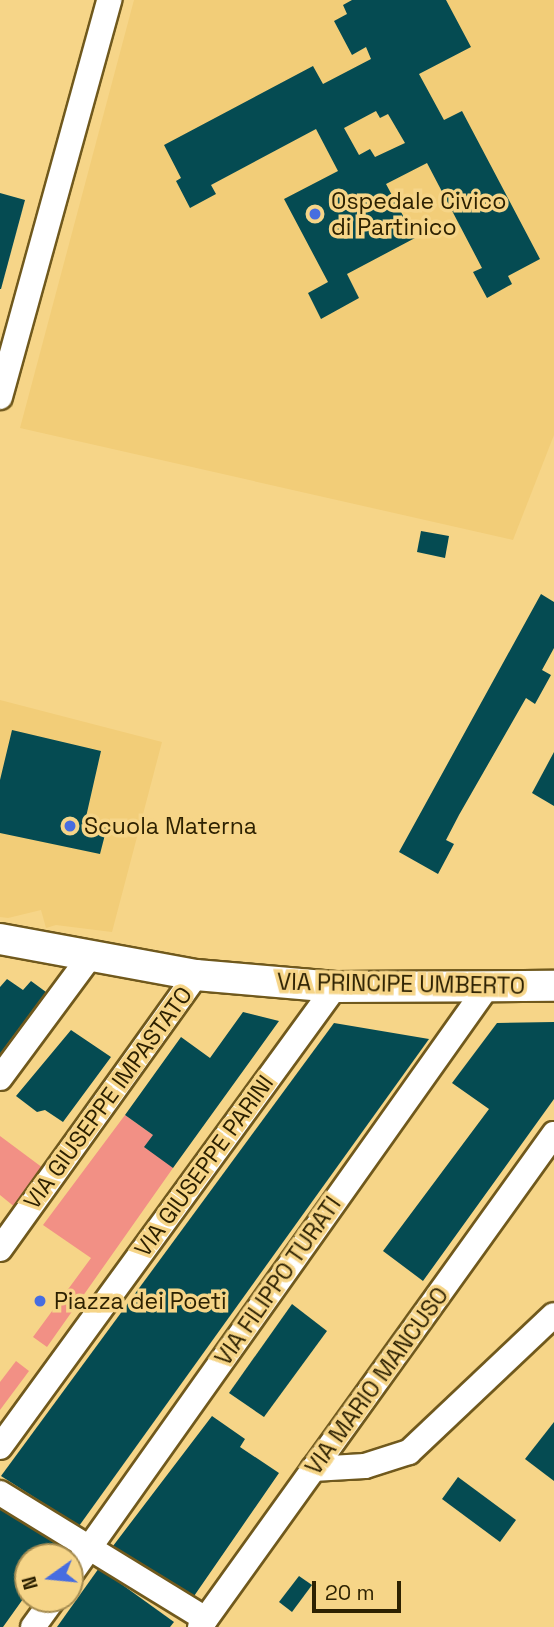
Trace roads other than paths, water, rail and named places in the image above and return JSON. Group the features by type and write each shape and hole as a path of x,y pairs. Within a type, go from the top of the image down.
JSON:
{"street":[{"path":"0,397 106,1"},
{"name":"VIA PRINCIPE UMBERTO","path":"0,939 197,975 335,987 554,986"},
{"path":"0,1078 91,955"},
{"name":"VIA GIUSEPPE IMPASTATO","path":"0,1249 197,975"},
{"name":"VIA GIUSEPPE PARINI","path":"0,1447 335,987"},
{"name":"VIA FILIPPO TURATI","path":"84,1556 487,987"},
{"name":"VIA MARIO MANCUSO","path":"203,1623 554,1134"},
{"path":"313,1469 365,1466 409,1451 554,1315"},
{"path":"0,1493 203,1623"}],"place":[{"name":"Ospedale Civico di Partinico","path":"315,214"},
{"name":"Scuola Materna","path":"70,826"},
{"name":"Piazza dei Poeti","path":"40,1301"}]}
